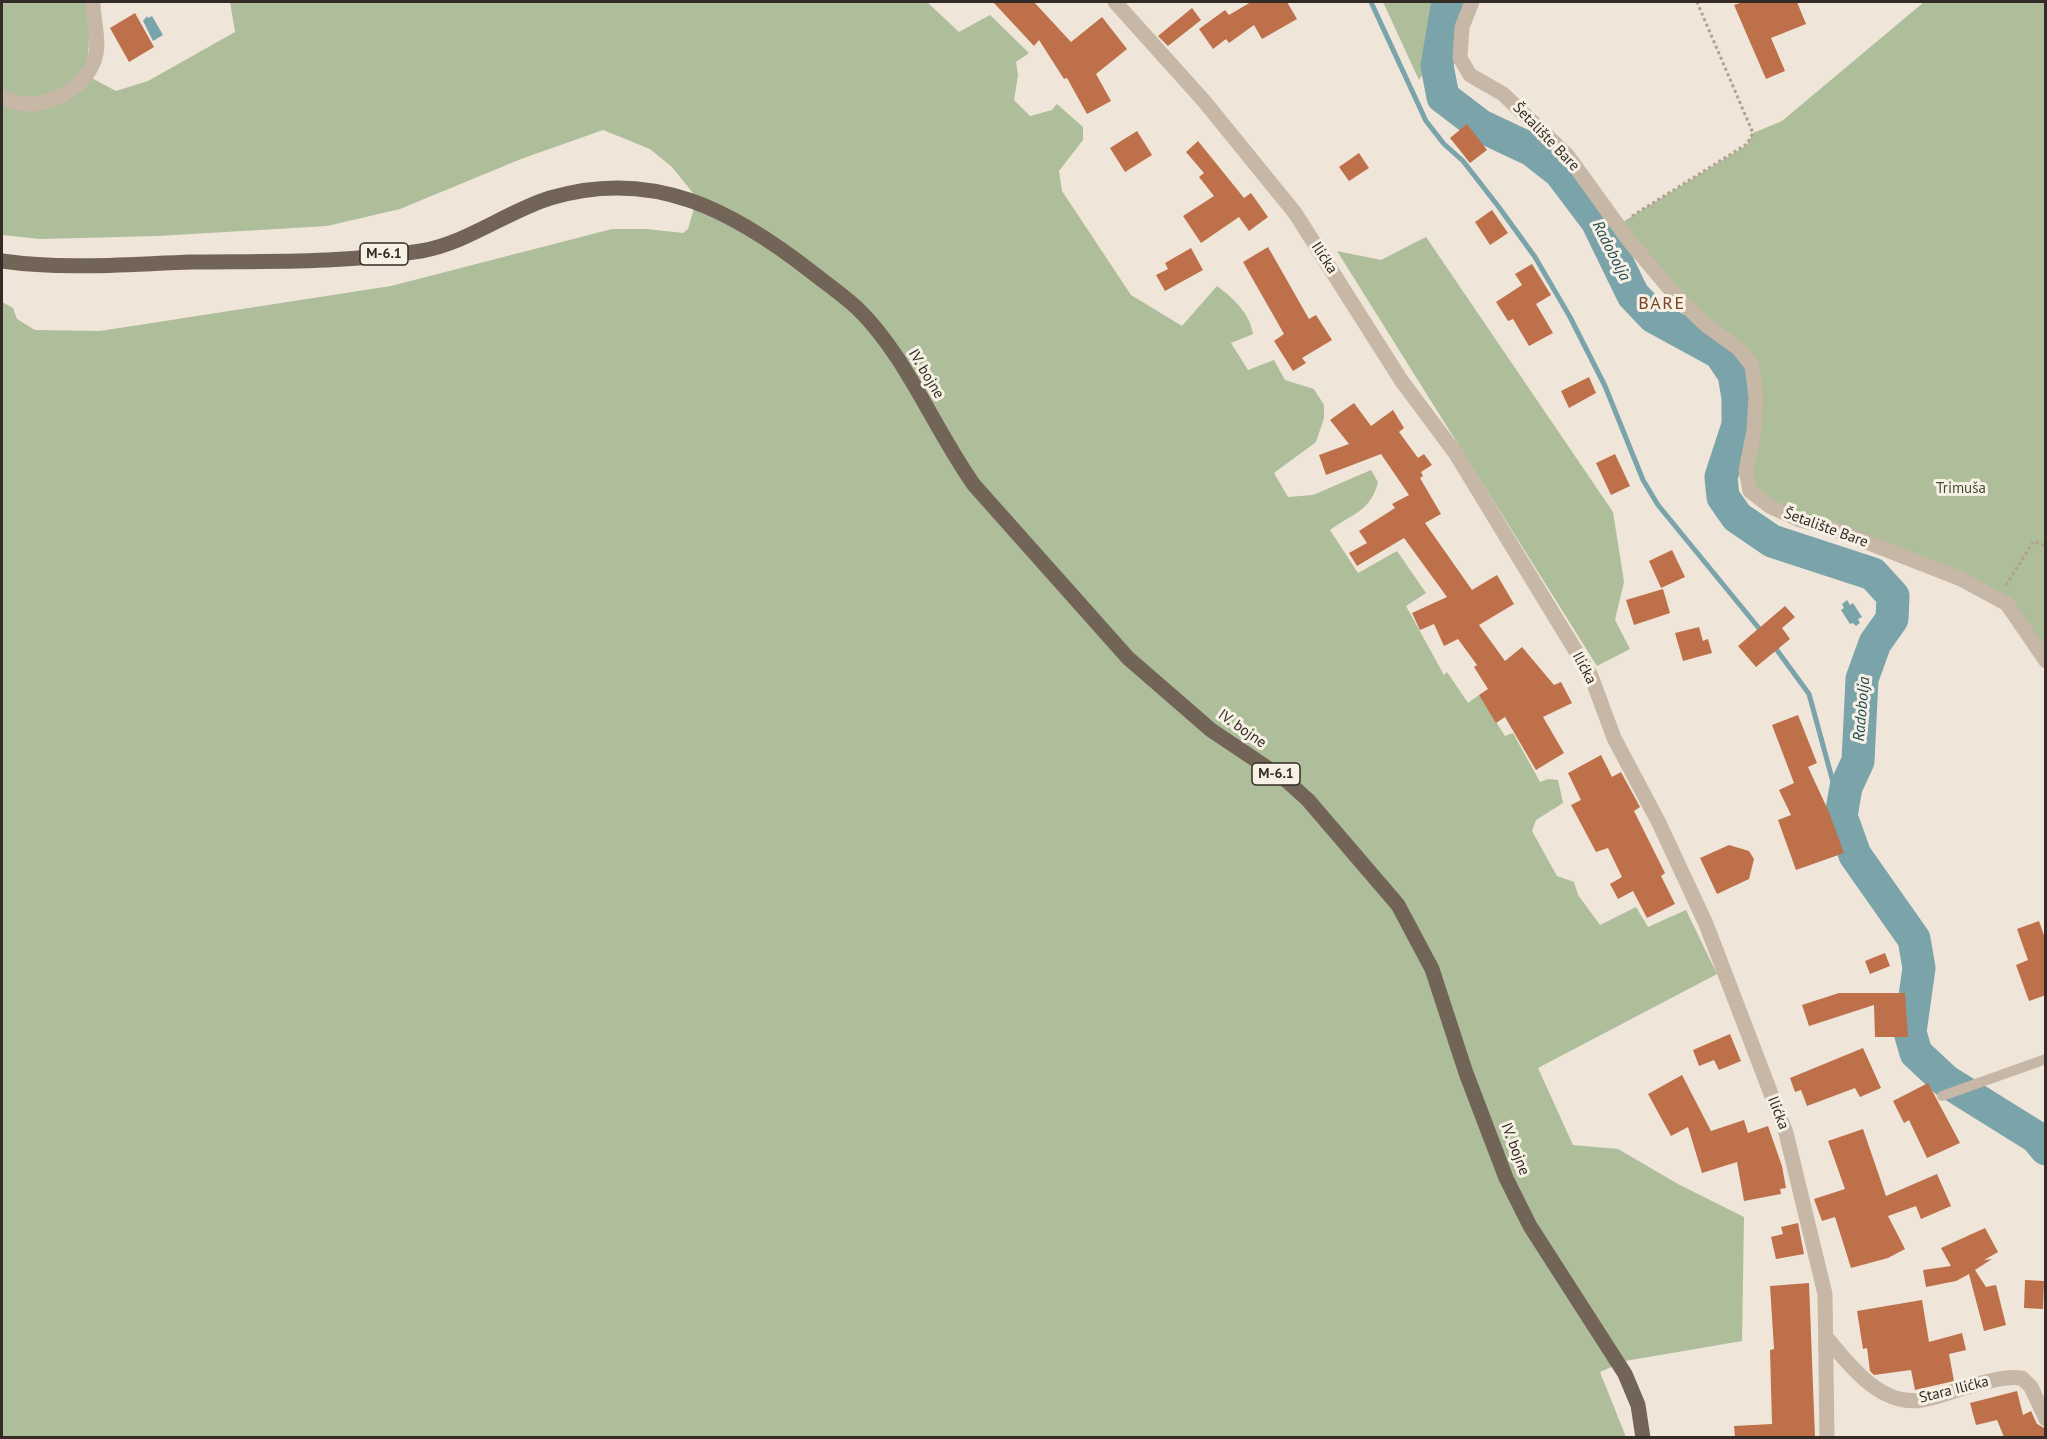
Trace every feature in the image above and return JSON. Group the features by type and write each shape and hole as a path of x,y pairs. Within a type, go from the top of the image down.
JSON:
{"main road":[{"name":"IV. bojne","path":"2,261 65,266 249,261 321,262 423,250 471,234 549,198 587,191 619,189 656,191 686,198 714,208 748,226 856,307 880,333 974,485 1128,658 1202,723 1287,782 1308,800 1398,905 1432,969 1466,1072 1506,1178 1530,1226 1584,1306 1625,1374 1638,1405 1643,1437"}],"street":[{"path":"2,96 22,104 41,103 81,84 94,61 97,38 93,2"},
{"name":"Ilićka","path":"1115,2 1204,101 1295,213 1401,380 1456,454 1591,676 1614,738 1659,823 1706,924 1786,1133 1825,1294 1827,1437"},
{"name":"Šetalište Bare","path":"1472,2 1462,27 1460,58 1470,75 1503,93 1566,154 1618,225 1675,295 1707,326 1739,349 1752,366 1756,397 1754,430 1746,470 1750,491 1771,507 1800,520 1828,527 1961,579 2007,604 2046,661"},
{"name":"Stara Ilićka","path":"1826,1337 1850,1366 1881,1392 1898,1401 1922,1401 1988,1381 2010,1377 2022,1378 2031,1387 2046,1419"}],"lane":[{"path":"1947,1094 2046,1059"}],"path":[{"path":"1618,225 1747,144 1753,133 1697,2"},
{"path":"1994,597 2010,580 2034,542 2046,546"}],"green space":[{"path":"2,2 93,2 86,75 116,91 148,81 235,32 230,2 927,2 959,32 990,15 1029,53 1016,62 1018,75 1014,100 1030,116 1052,110 1057,104 1083,127 1083,140 1059,171 1062,191 1131,295 1182,326 1217,286 1240,307 1251,326 1253,334 1231,343 1248,370 1274,360 1285,380 1314,389 1324,405 1324,418 1316,442 1274,473 1288,497 1313,495 1371,470 1378,482 1371,499 1360,511 1330,530 1358,573 1397,551 1426,593 1406,606 1444,675 1447,672 1468,703 1479,695 1505,736 1513,733 1540,782 1548,779 1558,780 1563,803 1536,820 1532,831 1557,876 1574,882 1578,895 1600,925 1636,907 1648,927 1686,910 1717,974 1538,1068 1573,1145 1618,1149 1678,1184 1744,1217 1742,1341 1625,1361 1600,1372 1626,1437 2,1437 2,302 13,308 17,319 35,330 100,331 391,286 612,229 646,229 683,233 688,229 697,198 672,167 650,149 603,130 521,159 400,209 327,226 158,236 40,239 2,235"},
{"path":"1383,2 1443,2 1431,60 1419,80"},
{"name":"Trimuša","path":"1924,2 2045,2 2045,661 2007,604 1750,491 1752,366 1707,326 1618,225 1747,145 1753,133 1782,121"},
{"path":"1426,237 1613,512 1624,582 1615,620 1630,649 1597,666 1337,251 1381,260"}],"water":[{"path":"147,16 148,18 152,16 163,35 153,41 143,21"},
{"path":"1847,600 1850,605 1853,603 1862,617 1858,619 1860,623 1856,626 1853,623 1850,624 1841,610 1844,608 1842,604"}],"building":[{"path":"993,2 1034,2 1071,42 1102,17 1127,49 1096,74 1111,101 1087,114 1067,78 1064,79 1039,40 1034,46"},
{"path":"1251,2 1287,2 1297,19 1262,39 1254,25 1229,43 1226,39 1213,49 1199,29 1225,10 1229,15"},
{"path":"1743,2 1797,2 1806,24 1771,38 1785,71 1766,79 1734,5"},
{"path":"1192,8 1201,20 1168,46 1158,36"},
{"path":"135,13 154,47 129,62 110,28"},
{"path":"1467,124 1487,150 1470,163 1450,138"},
{"path":"1137,131 1152,155 1125,172 1110,148"},
{"path":"1198,141 1244,198 1251,193 1268,217 1249,231 1239,217 1201,243 1183,216 1214,196 1199,177 1204,173 1186,152"},
{"path":"1359,153 1369,168 1349,181 1339,167"},
{"path":"1492,210 1508,233 1490,245 1475,222"},
{"path":"1268,247 1309,319 1316,315 1332,340 1302,358 1306,363 1293,371 1274,341 1284,334 1243,262"},
{"path":"1191,248 1203,270 1165,291 1156,275 1168,269 1165,263"},
{"path":"1532,264 1551,295 1536,304 1553,333 1529,346 1513,319 1508,321 1496,302 1522,285 1515,274"},
{"path":"1589,377 1596,393 1569,408 1561,391"},
{"path":"1354,403 1371,426 1393,410 1404,428 1399,432 1418,458 1424,454 1432,465 1421,472 1423,476 1420,478 1441,514 1425,523 1472,590 1497,575 1514,604 1479,625 1505,661 1522,647 1554,685 1561,682 1572,703 1543,717 1564,753 1536,770 1505,717 1496,723 1479,695 1488,689 1474,667 1477,665 1458,639 1444,646 1434,624 1420,630 1412,613 1447,597 1404,538 1357,566 1349,553 1367,543 1359,531 1395,508 1392,504 1409,495 1381,454 1326,475 1319,455 1349,444 1330,420"},
{"path":"1615,454 1630,486 1611,495 1596,463"},
{"path":"1672,550 1685,577 1661,588 1649,561"},
{"path":"1663,589 1670,613 1634,625 1626,600"},
{"path":"1785,606 1795,617 1782,628 1790,639 1756,667 1738,646"},
{"path":"1699,627 1703,641 1708,639 1712,653 1683,661 1675,633"},
{"path":"1798,715 1817,763 1808,767 1828,810 1844,853 1796,870 1778,820 1791,815 1779,790 1794,783 1772,725"},
{"path":"1601,755 1612,777 1621,772 1640,807 1634,811 1665,873 1661,876 1675,904 1647,918 1633,891 1618,899 1610,884 1622,877 1608,848 1596,852 1571,805 1581,800 1568,773"},
{"path":"1729,845 1749,851 1754,859 1749,879 1717,894 1700,858"},
{"path":"2039,921 2046,941 2046,995 2029,1001 2016,965 2028,960 2017,929"},
{"path":"1885,953 1890,966 1870,974 1865,961"},
{"path":"1839,993 1905,993 1908,1037 1875,1037 1874,1005 1809,1026 1802,1005"},
{"path":"1730,1034 1741,1061 1719,1070 1714,1060 1699,1066 1693,1050"},
{"path":"1863,1048 1881,1088 1860,1097 1855,1088 1807,1106 1801,1090 1795,1092 1790,1078"},
{"path":"1682,1075 1711,1131 1744,1120 1748,1133 1768,1126 1782,1166 1786,1188 1780,1189 1781,1194 1744,1201 1737,1162 1702,1173 1688,1127 1671,1136 1648,1094"},
{"path":"1928,1083 1960,1143 1927,1158 1909,1120 1904,1123 1893,1101"},
{"path":"1863,1129 1886,1196 1937,1174 1951,1206 1921,1219 1916,1206 1888,1216 1905,1249 1888,1258 1851,1268 1835,1217 1822,1221 1814,1199 1845,1189 1828,1141"},
{"path":"1798,1223 1804,1254 1776,1259 1771,1237 1783,1234 1781,1227"},
{"path":"1985,1228 1998,1252 1984,1260 1992,1259 1975,1270 1986,1287 1996,1285 2006,1325 1984,1331 1969,1274 1956,1281 1926,1287 1923,1270 1951,1266 1941,1248"},
{"path":"2025,1280 2044,1281 2043,1309 2024,1308"},
{"path":"1809,1283 1815,1437 1735,1437 1734,1426 1772,1424 1770,1350 1774,1349 1770,1286"},
{"path":"1922,1300 1929,1342 1962,1333 1966,1350 1949,1354 1954,1381 1915,1390 1911,1370 1874,1375 1870,1371 1867,1348 1863,1349 1857,1311"},
{"path":"2017,1391 2023,1415 2031,1411 2037,1424 2046,1429 2046,1437 2004,1437 1997,1420 1976,1425 1970,1403"}],"waterway":[{"name":"Radobolja","path":"1371,2 1426,121 1444,144 1463,161 1498,206 1535,257 1570,317 1605,386 1643,480 1658,505 1762,632"},
{"name":"Radobolja","path":"1448,2 1437,66 1443,97 1481,126 1532,150 1560,172 1597,221 1633,295 1654,317 1720,353 1734,374 1738,398 1738,425 1721,477 1723,497 1737,517 1772,541 1873,574 1893,596 1892,619 1875,643 1862,679 1858,761 1846,787 1841,816 1855,855 1914,939 1919,968 1910,1032 1916,1053 1946,1081 2036,1137 2046,1149"},
{"name":"Radobolja","path":"1774,646 1809,694 1833,782 1843,804"}],"district":[{"name":"BARE","path":"1662,304"}]}
